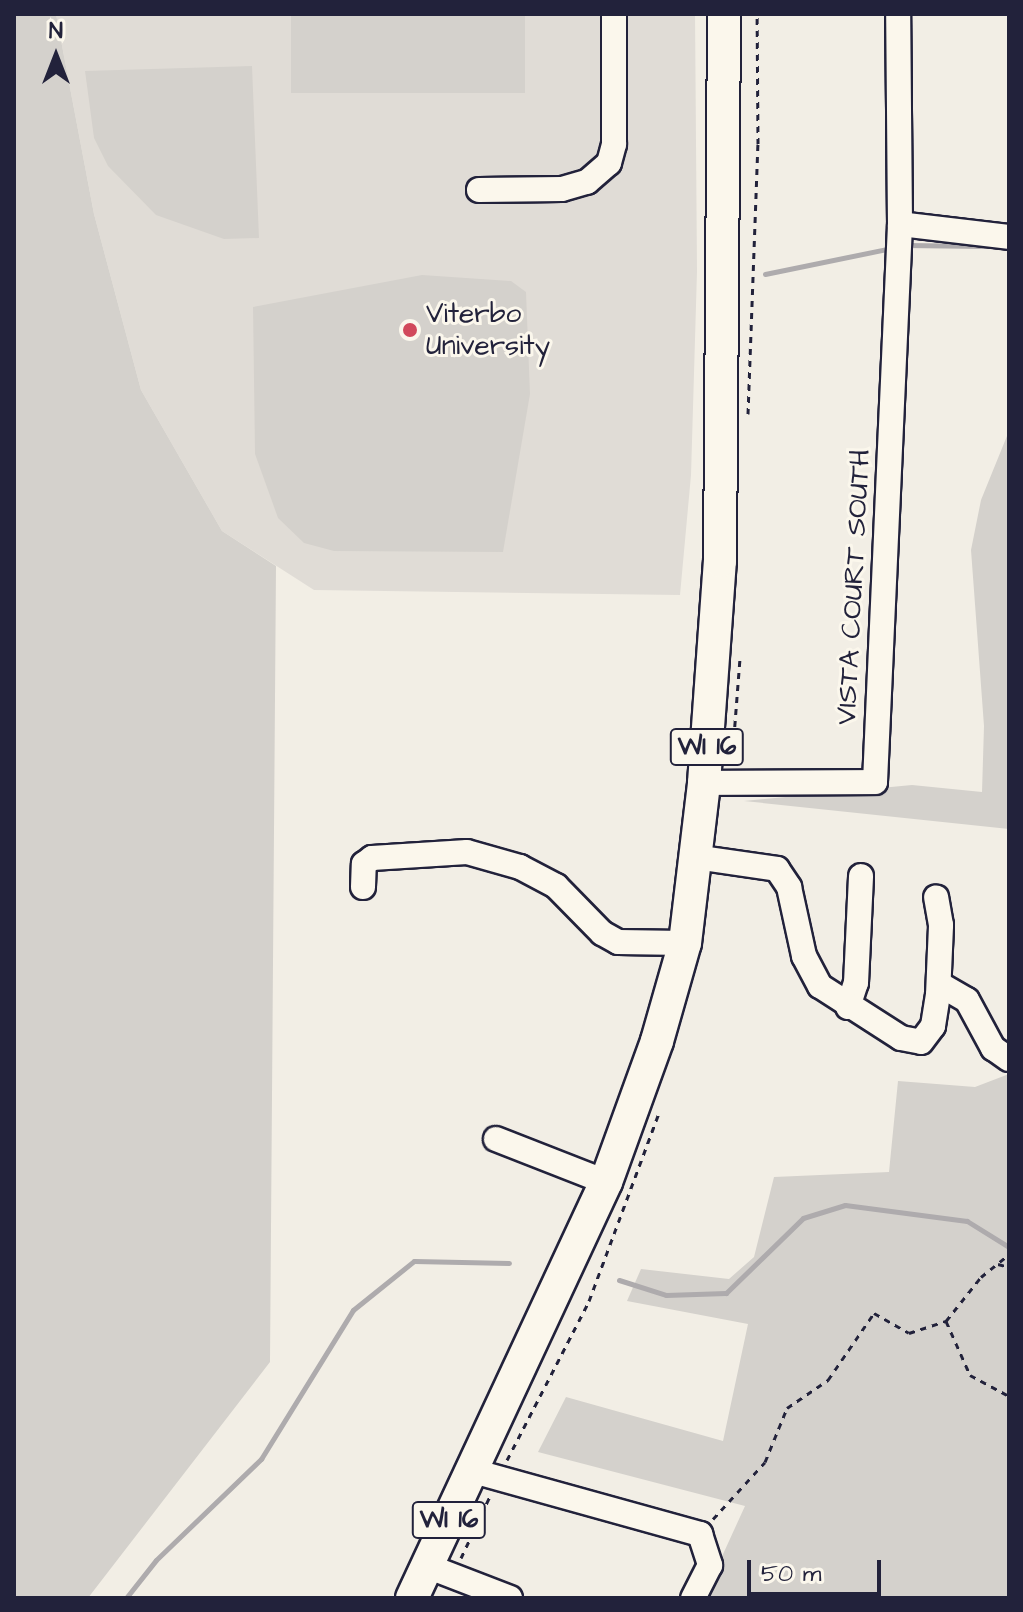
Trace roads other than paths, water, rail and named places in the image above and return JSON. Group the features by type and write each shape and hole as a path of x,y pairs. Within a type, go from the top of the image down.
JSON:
{"main road":[{"name":"WI 16","path":"412,1598 606,1182 685,943 704,783 720,561 724,14"}],"street":[{"path":"479,190 562,189 587,182 609,163 614,144 614,14"},
{"path":"898,14 900,224 1009,237"},
{"name":"VISTA COURT SOUTH","path":"704,783 875,782 900,224"},
{"path":"363,887 364,864 372,858 467,852 520,867 556,886 602,933 618,942 685,943"},
{"path":"695,857 777,869 789,887 809,966 820,986 848,1007 901,1038 921,1042 933,1026 939,984 941,925 936,897"},
{"path":"848,1007 856,983 861,876"},
{"path":"939,984 967,1000 993,1048 1009,1059"},
{"path":"496,1139 606,1182"},
{"path":"473,1471 700,1534 710,1565 693,1598"},
{"path":"427,1566 510,1598"}],"waterway":[{"path":"906,245 984,246"},
{"path":"765,274 892,248"},
{"path":"619,1280 666,1295 726,1293 803,1218 845,1205 967,1221 1009,1247"},
{"path":"126,1598 156,1560 261,1459 353,1310 414,1261 509,1263"}],"place":[{"name":"Viterbo University","path":"410,330"}]}
